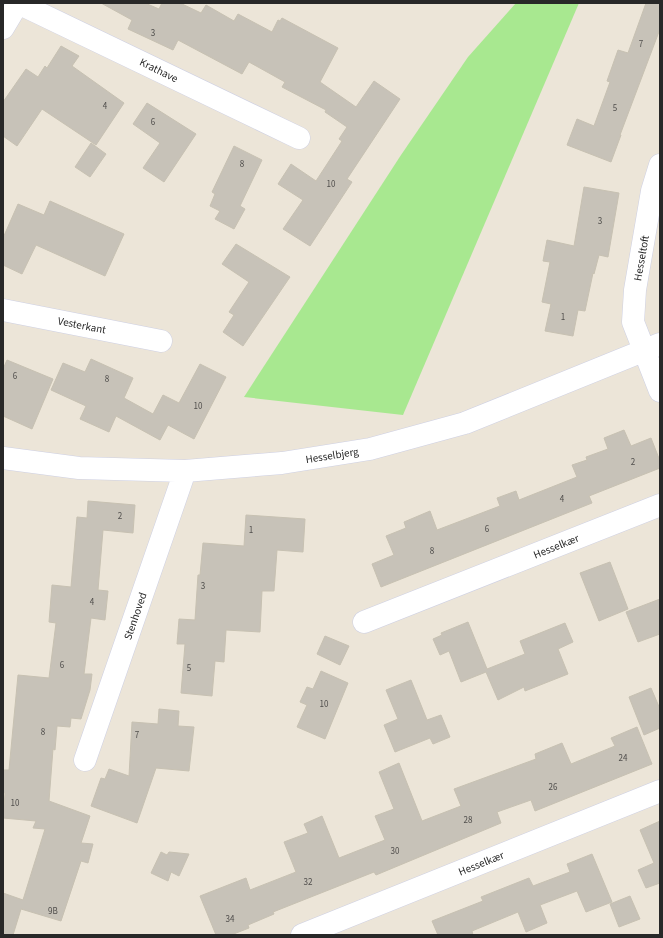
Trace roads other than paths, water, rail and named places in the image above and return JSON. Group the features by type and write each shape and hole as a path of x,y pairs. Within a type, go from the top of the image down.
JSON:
{"street":[{"path":"3,28 18,3"},
{"name":"Krathave","path":"18,3 299,138"},
{"name":"Hesseltoft","path":"652,348 633,322 635,290 652,191 660,165"},
{"name":"Vesterkant","path":"3,310 161,341"},
{"path":"652,348 660,391"},
{"name":"Hesselbjerg","path":"3,458 79,468 185,471 282,463 370,449 465,423 652,348"},
{"name":"Stenhoved","path":"84,760 185,471"},
{"name":"Hesselkær","path":"364,622 660,505"},
{"name":"Hesselkær","path":"302,935 660,791"}]}
